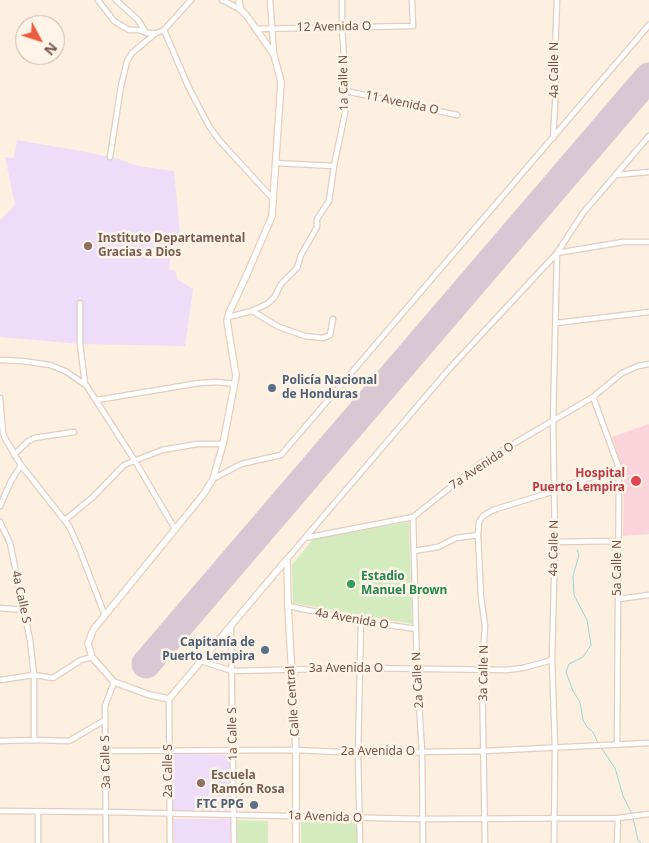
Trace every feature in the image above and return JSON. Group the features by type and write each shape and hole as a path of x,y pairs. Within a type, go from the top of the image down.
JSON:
{"street":[{"path":"98,0 114,21 121,26 129,30 157,33"},
{"path":"116,0 138,20 146,32"},
{"path":"110,157 121,86 127,61 132,53 157,33 164,30 191,0"},
{"path":"222,0 240,9 274,55"},
{"path":"239,0 240,9"},
{"path":"270,0 274,55 281,82 272,216 228,317 236,376 223,444 213,479 203,495 104,616 90,637 88,645 92,657 114,682 150,695 169,698 450,368 557,253 580,218 649,136"},
{"name":"1a Calle N","path":"228,317 252,311 267,304 274,298 281,284 297,268 301,255 317,226 317,219 329,201 345,113 346,91 342,0"},
{"name":"12 Avenida O","path":"256,29 412,26 412,0"},
{"name":"4a Calle N","path":"553,139 556,89 557,0"},
{"path":"213,479 241,464 281,455 649,25"},
{"path":"164,30 189,88 209,126 219,140 273,199"},
{"name":"11 Avenida O","path":"346,91 457,115"},
{"path":"275,163 334,166"},
{"path":"616,175 649,172"},
{"path":"557,253 623,242 649,242"},
{"name":"4a Calle N","path":"554,843 555,747 552,660 555,542 554,421 557,253"},
{"path":"80,303 80,344 85,384"},
{"path":"252,311 279,327 305,336 323,338 330,335 333,319"},
{"path":"556,323 649,312"},
{"path":"0,360 50,365 65,371 85,384 97,400 175,529"},
{"name":"7a Avenida O","path":"305,538 414,517 481,463 593,397 622,373 638,366 649,364"},
{"path":"97,400 200,383 218,382 234,384"},
{"name":"5a Calle N","path":"593,397 619,468 617,743"},
{"path":"0,398 1,433 21,465 65,520 79,548 104,616"},
{"path":"14,455 34,438 74,432"},
{"path":"65,520 93,497 124,465 134,460 162,450 197,444 223,444"},
{"path":"0,506 11,481 21,465"},
{"path":"555,490 619,468"},
{"name":"3a Calle N","path":"485,843 482,669 485,626 481,597 478,535 480,522 483,516 493,510 555,490"},
{"name":"2a Calle N","path":"414,517 416,630 422,752 423,843"},
{"name":"4a Calle S","path":"0,522 10,543 30,640 34,675 34,740"},
{"path":"414,551 438,547 456,538 478,535"},
{"path":"555,542 618,541"},
{"name":"Calle Central","path":"288,559 288,606 296,750 296,843"},
{"path":"618,599 649,595"},
{"name":"4a Avenida O","path":"288,606 416,630"},
{"path":"0,608 24,610"},
{"path":"360,843 358,753 361,621"},
{"name":"1a Calle S","path":"231,624 234,843"},
{"path":"0,680 34,675 53,678 81,660 92,657"},
{"name":"3a Avenida O","path":"201,661 232,671 359,668 492,670 523,668 552,660"},
{"name":"3a Calle S","path":"106,843 105,706 114,682"},
{"name":"2a Calle S","path":"169,698 170,843"},
{"path":"0,741 70,741 105,720"},
{"name":"2a Avenida O","path":"106,751 296,750 358,753 484,751 617,743 649,743"},
{"name":"1a Avenida O","path":"0,811 422,819 618,818 649,814"},
{"path":"38,812 38,843"},
{"path":"617,843 618,818"}],"shaded area":[{"name":"Instituto Departamental Gracias a Dios","path":"17,140 86,152 118,159 138,166 174,171 181,243 172,249 169,269 176,272 177,279 193,289 185,346 80,344 0,337 0,220 15,205 5,157 14,158"},
{"name":"Hospital Puerto Lempira","path":"649,424 649,534 623,536 624,474 626,469 622,468 612,437"},
{"name":"Escuela Ramón Rosa","path":"171,753 230,755 232,812 172,812"},
{"path":"173,819 231,819 230,843 174,843"}],"green space":[{"name":"Estadio Manuel Brown","path":"409,522 412,624 293,603 292,565 313,539"},
{"path":"236,820 268,821 268,843 237,843"},
{"path":"301,820 357,820 357,843 301,843"}],"waterway":[{"path":"577,550 579,555 573,576 574,595 587,620 591,645 583,657 569,664 566,672 573,691 580,702 583,720 593,732 598,743"},
{"path":"600,746 615,768 623,796 632,814"},
{"path":"633,818 638,840 641,843"}],"runway":[{"path":"146,664 649,77"}],"place":[{"name":"Instituto Departamental Gracias a Dios","path":"88,246"},
{"name":"Policía Nacional de Honduras","path":"272,388"},
{"name":"Hospital Puerto Lempira","path":"636,481"},
{"name":"Estadio Manuel Brown","path":"351,584"},
{"name":"Capitanía de Puerto Lempira","path":"265,650"},
{"name":"Escuela Ramón Rosa","path":"201,783"},
{"name":"FTC PPG","path":"254,805"}]}
